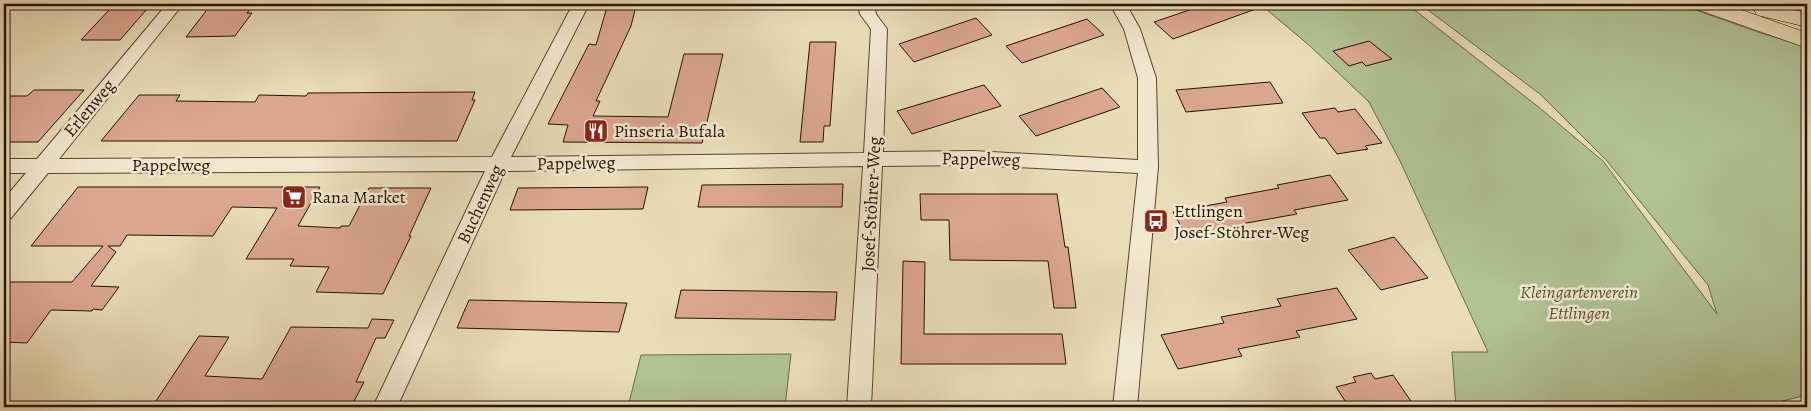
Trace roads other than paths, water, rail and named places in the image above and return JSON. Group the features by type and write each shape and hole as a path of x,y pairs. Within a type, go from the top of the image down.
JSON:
{"highway":[{"path":"1704,4 1807,41"},
{"path":"1742,4 1807,20"},
{"path":"1742,4 1807,27"}],"street":[{"name":"Erlenweg","path":"4,213 174,4"},
{"name":"Buchenweg","path":"385,407 498,164 581,4"},
{"name":"Josef-Stöhrer-Weg","path":"859,407 879,56 878,30 868,14 866,4"},
{"path":"1118,4 1132,29 1146,78 1148,166 1125,407"},
{"name":"Pappelweg","path":"4,166 498,164 874,158 974,158 1148,166"}],"place":[{"name":"Pinseria Bufala","path":"596,131"},
{"name":"Rana Market","path":"294,197"},
{"name":"Ettlingen Josef-Stöhrer-Weg","path":"1156,221"}],"park label":[{"name":"Kleingartenverein Ettlingen","path":"1579,302"}]}
